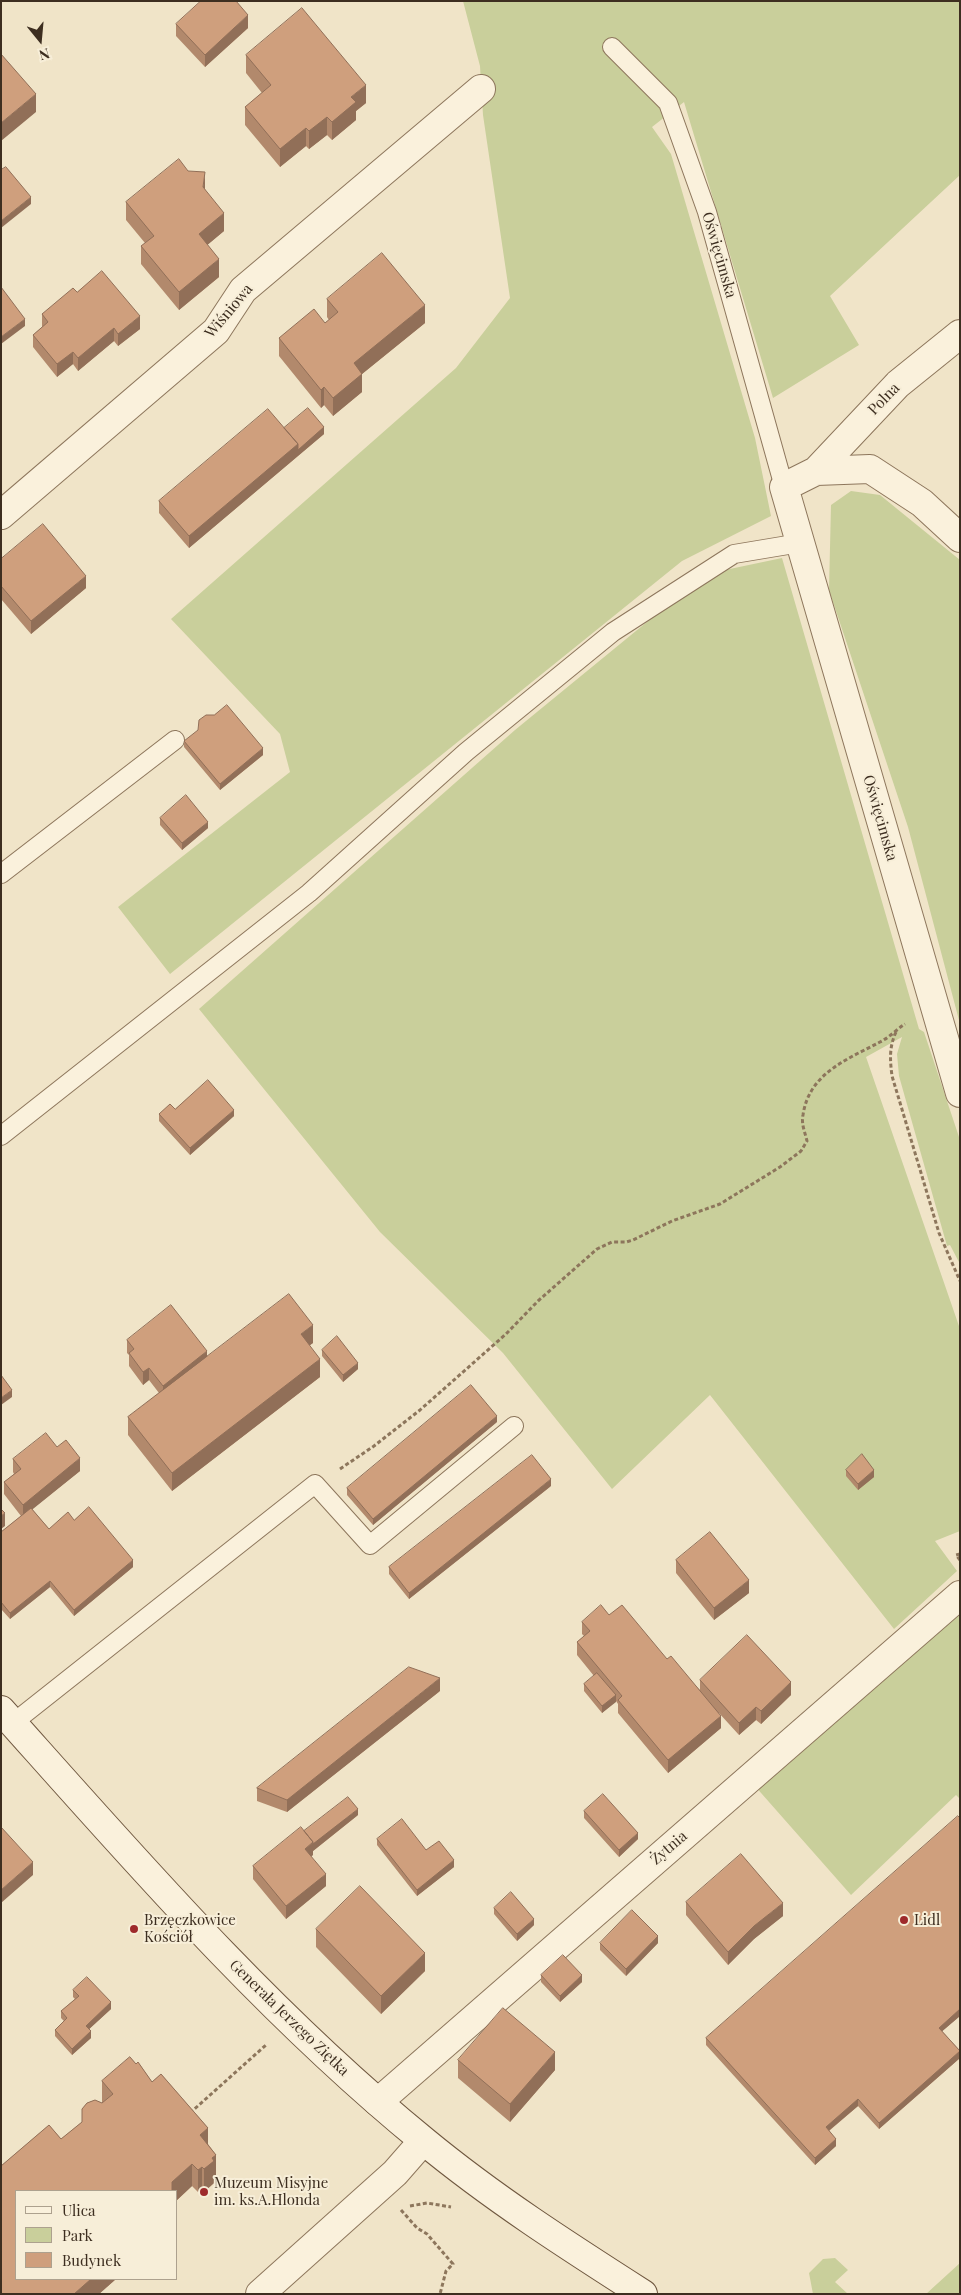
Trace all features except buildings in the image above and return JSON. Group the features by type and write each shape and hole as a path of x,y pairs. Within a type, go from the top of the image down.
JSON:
{"street":[{"name":"Wiśniowa","path":"1,515 216,331 243,290 481,88"},
{"name":"Polna","path":"784,487 816,471 898,384 960,334"},
{"name":"Polna","path":"816,471 870,469 922,503 960,538"},
{"name":"Oświęcimska","path":"784,487 960,1093"},
{"name":"Żytnia","path":"378,2102 960,1595"},
{"name":"Generała Jerzego Ziętka","path":"7,1717 244,1976 378,2102 424,2141 535,2226 643,2294"},
{"path":"260,2294 395,2173 424,2141"}],"lane":[{"name":"Oświęcimska","path":"612,47 668,103 707,212 784,487"},
{"path":"1,1136 309,893 466,752 613,632 734,554 800,543"},
{"path":"1,874 175,740"},
{"path":"7,1717 314,1484 370,1544 514,1426"}],"path":[{"path":"351,1463 420,1410 506,1334 538,1301 597,1248 612,1242 634,1240 672,1221 720,1204 742,1189 756,1183 801,1151 807,1141 803,1130 803,1115 808,1096 817,1082 830,1069 910,1022 937,1015"},
{"path":"896,1031 892,1042 890,1058 892,1076 939,1233 960,1282"},
{"path":"960,1554 956,1556 960,1560"},
{"path":"189,2114 266,2045"},
{"path":"393,2215 401,2210 427,2202 447,2205 456,2209"},
{"path":"401,2210 417,2228 427,2234 453,2264 446,2271 440,2294"}],"green space":[{"path":"463,1 960,1 960,175 830,296 859,345 773,398 684,102 652,127 671,154 755,438 771,516 682,561 170,974 118,907 290,772 280,734 171,619 456,368 510,298 483,115 480,66"},
{"path":"851,491 880,495 960,560 960,1024 908,827 829,590 831,505"},
{"path":"782,558 919,1029 924,1032 960,1140 960,1264 950,1245 947,1246 899,1076 897,1054 902,1037 866,1057 960,1329 960,1531 935,1541 957,1571 894,1629 710,1395 612,1489 503,1353 380,1232 199,1009 515,730 664,608 725,570"},
{"path":"960,1606 960,1799 956,1795 851,1895 754,1785"},
{"path":"835,2258 848,2270 835,2282 848,2294 813,2294 809,2273 823,2259"},
{"path":"960,2263 960,2294 926,2294"}],"place":[{"name":"Lidl","path":"904,1920"},
{"name":"Brzęczkowice Kościół","path":"134,1929"},
{"name":"Muzeum Misyjne im. ks.A.Hlonda","path":"204,2192"}]}
